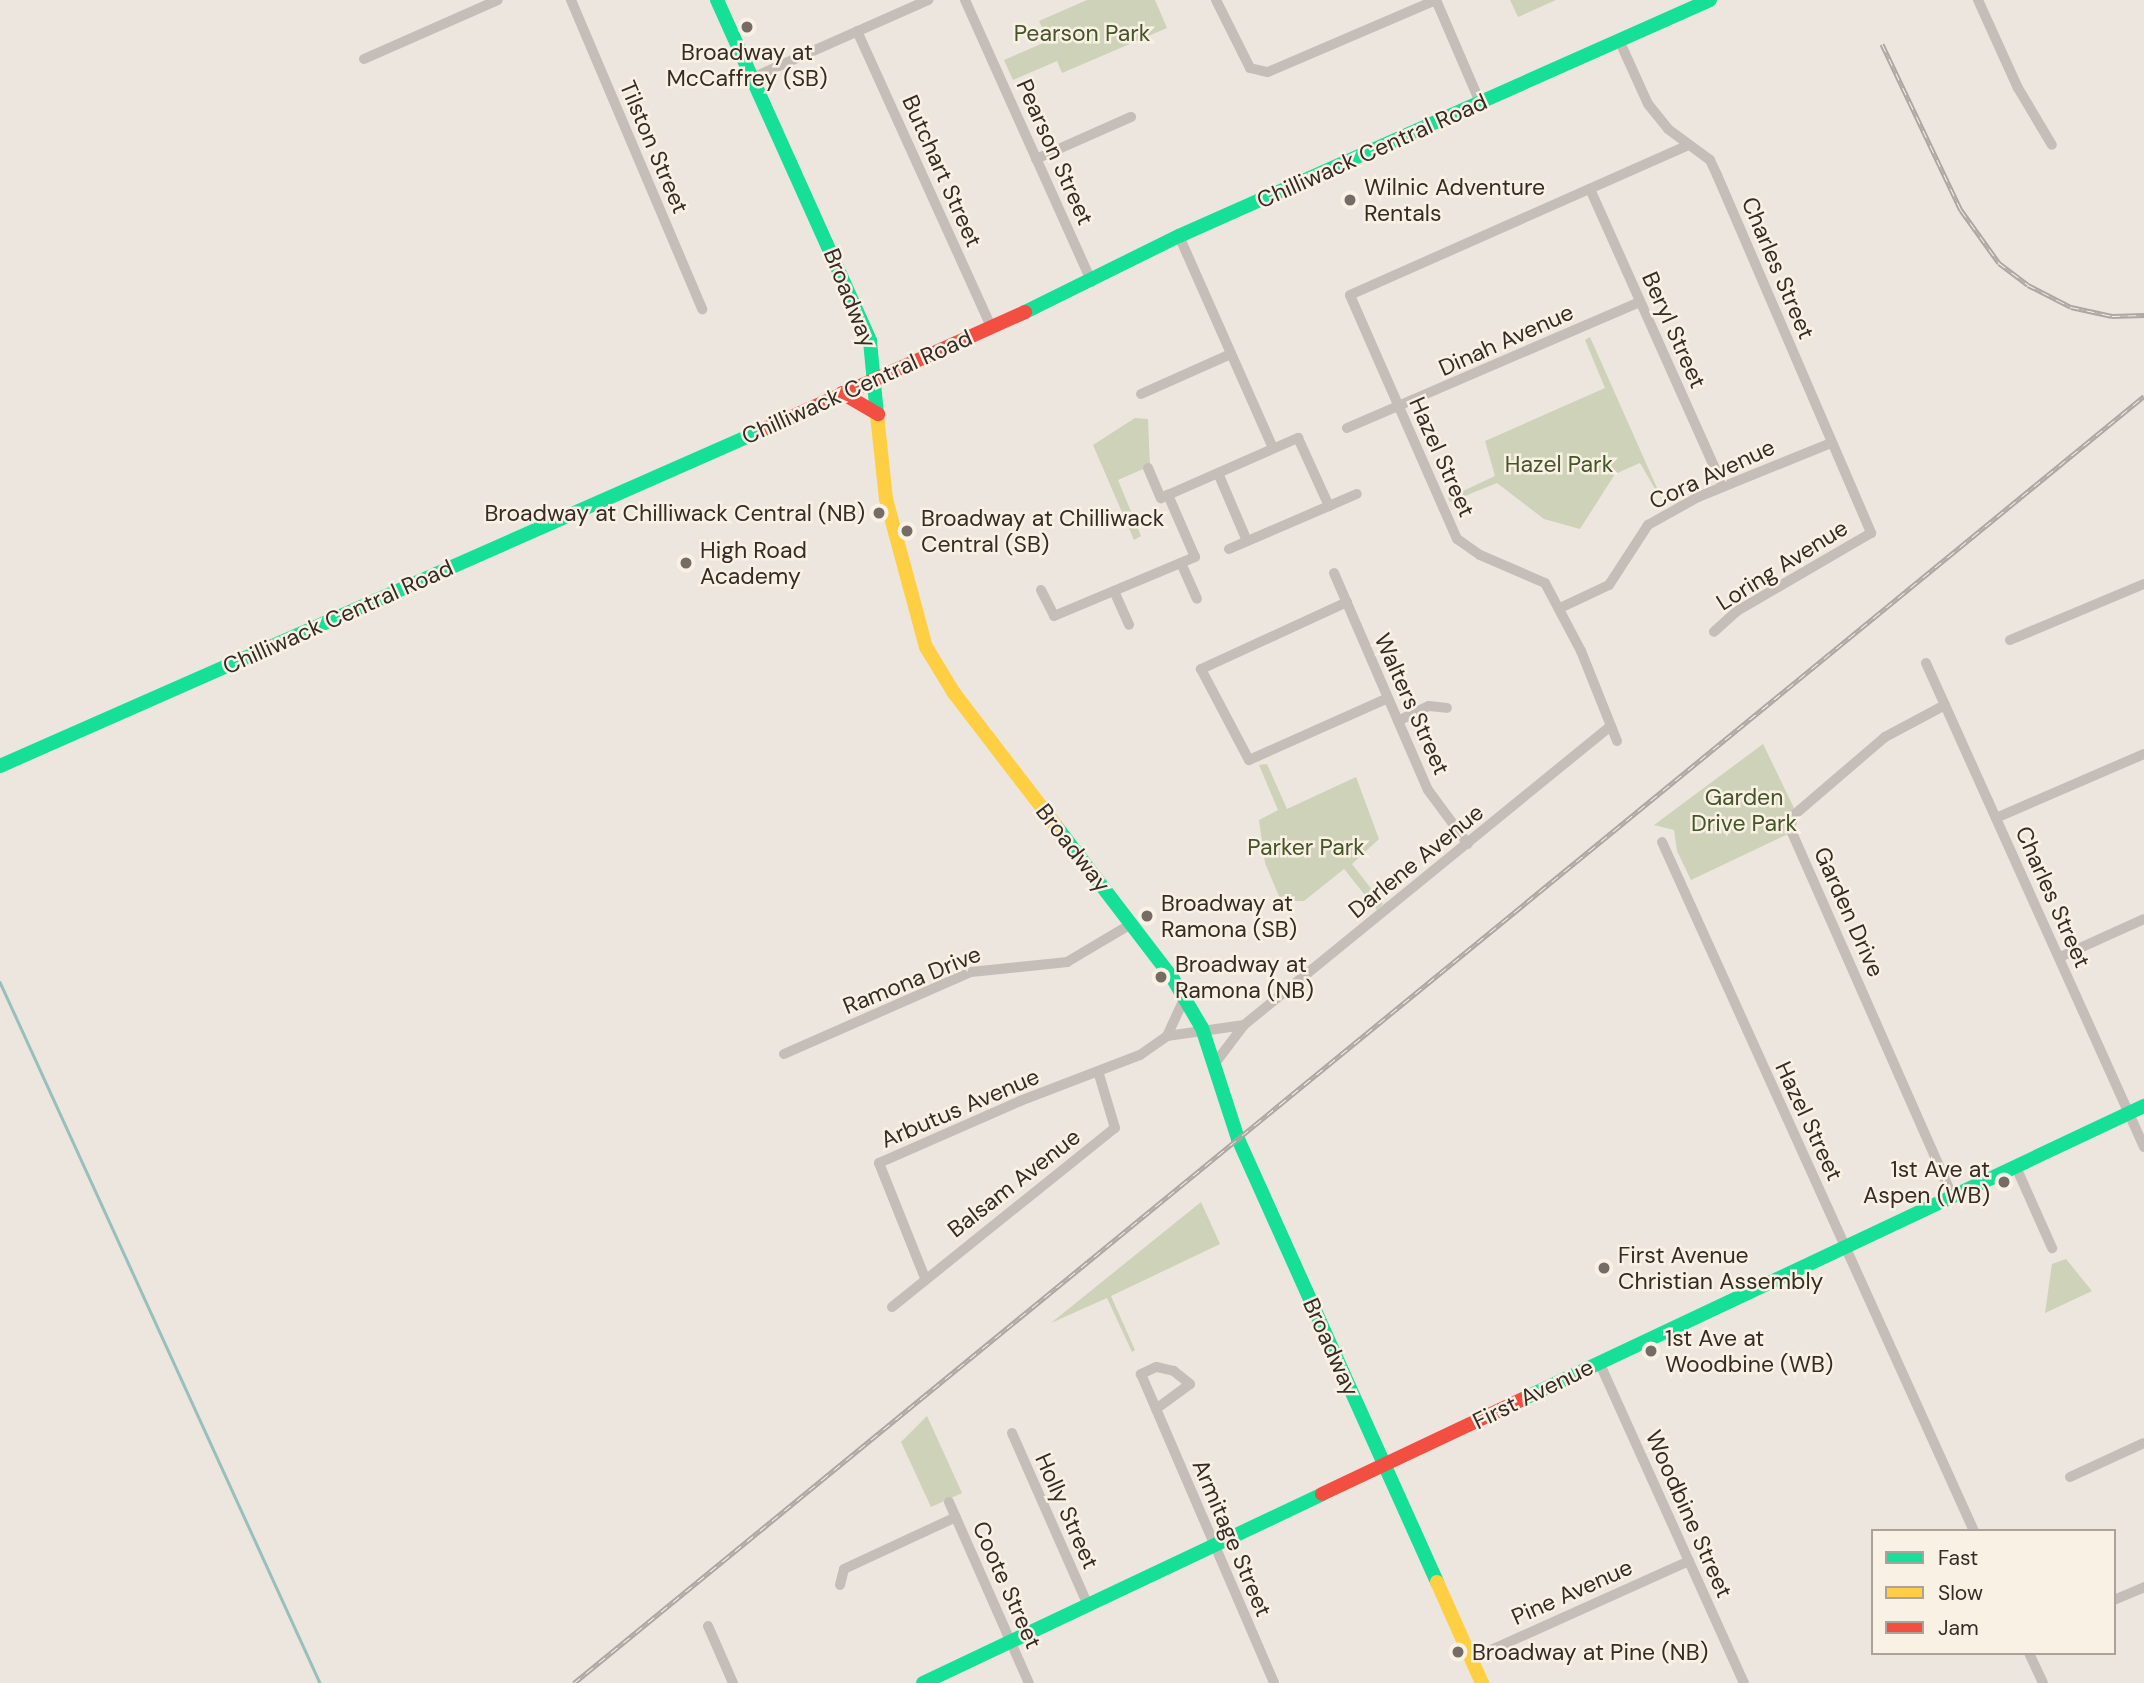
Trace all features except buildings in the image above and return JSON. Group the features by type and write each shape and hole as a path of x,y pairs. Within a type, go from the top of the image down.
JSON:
{"street":[{"path":"364,60 498,0"},
{"name":"Tilston Street","path":"571,0 702,309"},
{"name":"Broadway","path":"717,0 867,330 876,378 878,414 896,548 926,648 954,693 1185,997 1202,1028 1216,1062 1238,1139 1482,1683"},
{"path":"752,78 928,0"},
{"name":"Pearson Street","path":"965,0 1092,282"},
{"path":"1216,0 1250,68 1268,72 1436,0 1480,102"},
{"name":"Chilliwack Central Road","path":"0,766 1092,282 1179,236 1619,40 1683,5 1710,0"},
{"path":"1978,0 2018,88 2052,145"},
{"name":"Butchart Street","path":"858,31 991,326"},
{"name":"Charles Street","path":"1619,40 1648,104 1688,145 1710,160 1871,533"},
{"path":"1037,159 1130,117"},
{"path":"1590,188 1688,145"},
{"name":"Hazel Street","path":"1590,188 1350,295 1457,539 1480,555 1545,583 1560,608 1617,741"},
{"name":"Beryl Street","path":"1590,188 1723,487"},
{"path":"1179,236 1272,446"},
{"name":"Dinah Avenue","path":"1347,428 1399,408 1640,302"},
{"path":"1141,394 1231,354"},
{"path":"842,393 878,414"},
{"path":"1148,468 1161,498 1272,446 1298,439 1329,506"},
{"name":"Cora Avenue","path":"1560,608 1609,585 1648,525 1723,487 1831,443"},
{"path":"1218,473 1247,541"},
{"path":"1229,549 1357,494"},
{"path":"1041,590 1054,616 1195,557 1168,495"},
{"name":"Loring Avenue","path":"1714,632 1737,611 1871,533"},
{"path":"1181,563 1198,599"},
{"name":"Walters Street","path":"1334,573 1428,790 1468,844"},
{"path":"2010,640 2144,584"},
{"path":"1114,591 1129,625"},
{"path":"1347,602 1201,669 1249,760 1388,698"},
{"name":"Charles Street","path":"1926,663 2144,1147"},
{"name":"Garden Drive","path":"1945,705 1885,737 1794,815 1790,828 1952,1196"},
{"path":"1398,721 1429,706 1447,708"},
{"name":"Darlene Avenue","path":"1216,1062 1244,1025 1611,726"},
{"path":"1996,818 2144,754"},
{"name":"Hazel Street","path":"1662,842 1973,1529"},
{"path":"2060,957 2144,919"},
{"name":"Ramona Drive","path":"784,1054 971,972 1067,962 1131,924"},
{"path":"1167,1036 1185,997"},
{"path":"1202,1028 1244,1025"},
{"name":"Arbutus Avenue","path":"925,1278 879,1163 1140,1055 1167,1036 1202,1028"},
{"name":"Balsam Avenue","path":"892,1307 1115,1128 1098,1071"},
{"name":"First Avenue","path":"923,1683 2144,1106"},
{"path":"2016,1167 2052,1248"},
{"name":"Woodbine Street","path":"1599,1362 1744,1683"},
{"name":"Armitage Street","path":"1156,1409 1190,1384 1165,1369 1141,1374 1214,1546 1274,1683"},
{"name":"Holly Street","path":"1012,1433 1088,1605"},
{"path":"2070,1477 2144,1443"},
{"name":"Coote Street","path":"949,1502 1029,1683"},
{"path":"840,1585 844,1569 956,1517"},
{"name":"Pine Avenue","path":"1471,1659 1689,1561"},
{"path":"2116,1599 2144,1587"},
{"path":"708,1626 733,1683"},
{"path":"2030,1655 2043,1683"}],"green space":[{"name":"Pearson Park","path":"1087,0 1155,0 1167,28 1062,73 1057,61 1013,80 1004,60 1048,41 1039,21"},
{"path":"1510,0 1556,0 1518,17"},
{"name":"Hazel Park","path":"1590,337 1665,506 1640,463 1615,474 1580,529 1544,519 1497,483 1450,502 1448,498 1495,476 1485,441 1605,388 1585,340"},
{"path":"1135,418 1148,419 1150,466 1118,480 1141,536 1134,540 1093,445"},
{"name":"Garden Drive Park","path":"1763,744 1794,808 1784,824 1788,834 1691,880 1677,851 1674,830 1654,825"},
{"name":"Parker Park","path":"1267,764 1287,809 1356,777 1379,839 1352,864 1383,904 1377,910 1344,869 1304,901 1281,901 1265,863 1259,820 1278,810 1259,765"},
{"path":"1201,1202 1220,1244 1111,1296 1135,1350 1132,1352 1107,1298 1051,1323"},
{"path":"2066,1259 2092,1291 2045,1313 2052,1264"},
{"path":"927,1416 962,1493 931,1507 901,1442"}],"waterway":[{"path":"0,982 320,1683"}],"railway":[{"path":"1882,44 1961,210 1999,263 2028,285 2071,307 2112,316 2144,315"},
{"path":"574,1683 2144,396"}],"traffic: fast":[{"path":"717,0 870,341 877,415"},
{"path":"1025,312 1179,236 1710,0"},
{"path":"0,766 767,428"},
{"path":"1056,826 1173,979 1202,1028 1238,1139 1437,1582"},
{"path":"1523,1399 2144,1106"},
{"path":"923,1683 1322,1494"}],"traffic: slow":[{"path":"877,415 886,499 926,647 954,693 1056,826"},
{"path":"1437,1582 1482,1683"}],"traffic: jam":[{"path":"767,428 1025,312"},
{"path":"842,393 878,414"},
{"path":"1322,1494 1523,1399"}],"place":[{"name":"Broadway at McCaffrey (SB)","path":"747,27"},
{"name":"Wilnic Adventure Rentals","path":"1350,200"},
{"name":"Broadway at Chilliwack Central (NB)","path":"879,513"},
{"name":"Broadway at Chilliwack Central (SB)","path":"907,531"},
{"name":"High Road Academy","path":"686,563"},
{"name":"Broadway at Ramona (SB)","path":"1147,916"},
{"name":"Broadway at Ramona (NB)","path":"1161,977"},
{"name":"1st Ave at Aspen (WB)","path":"2004,1182"},
{"name":"First Avenue Christian Assembly","path":"1604,1268"},
{"name":"1st Ave at Woodbine (WB)","path":"1651,1351"},
{"name":"Broadway at Pine (NB)","path":"1458,1652"}]}
